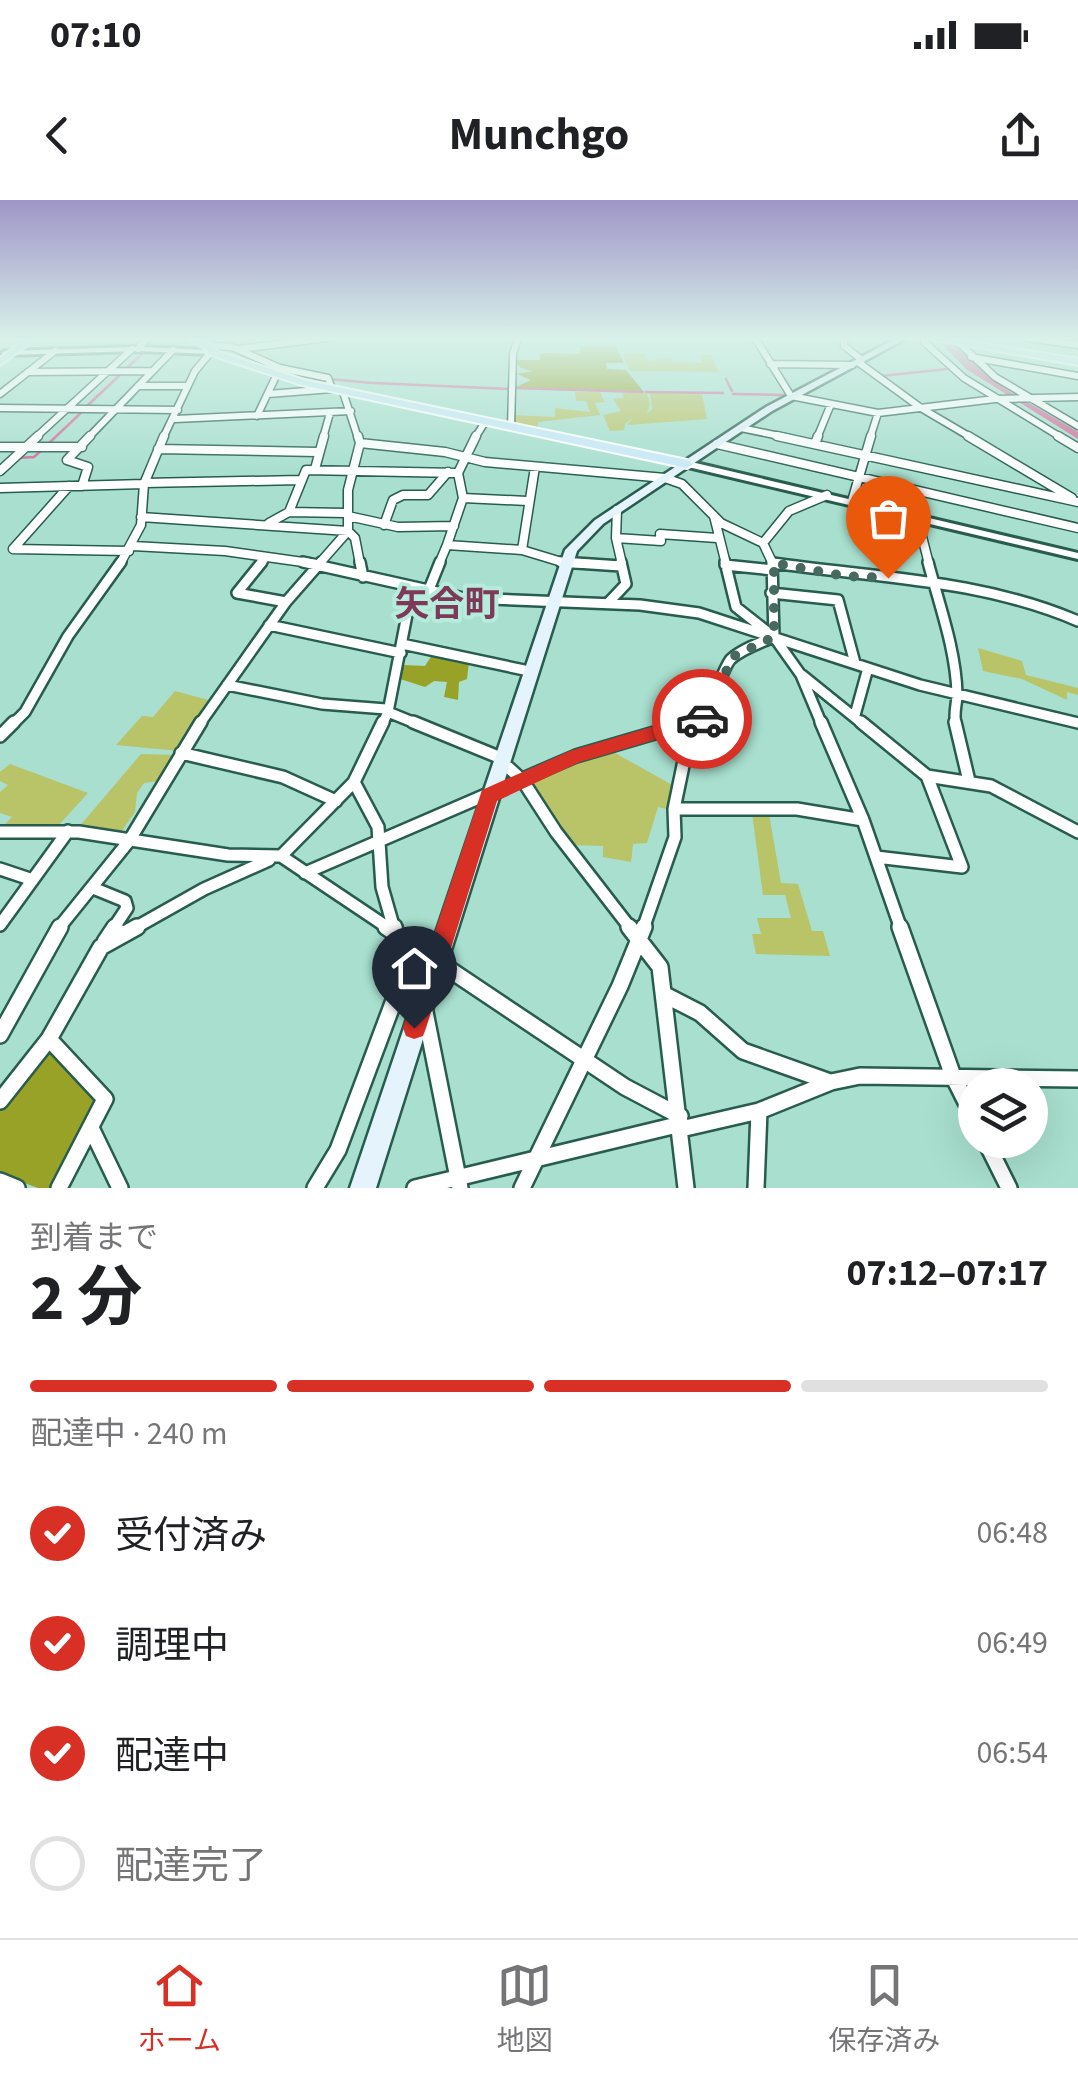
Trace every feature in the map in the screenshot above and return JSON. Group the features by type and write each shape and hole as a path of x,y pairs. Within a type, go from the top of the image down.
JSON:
{"main road":[{"path":"316,384 686,464"},
{"path":"363,1188 566,563 588,531 617,510 814,384"}],"street":[{"path":"0,471 94,384"},
{"path":"258,416 273,384"},
{"path":"0,1034 57,930 129,841 181,753 269,625 348,531 353,468 360,443 351,411 333,384"},
{"path":"511,427 512,384"},
{"path":"783,384 791,396 878,413 998,399 1078,397"},
{"path":"888,384 1078,502"},
{"path":"976,384 1078,448"},
{"path":"1008,384 1078,426"},
{"path":"0,736 25,712 68,636 131,548 142,517 144,484 187,386 138,386 67,460 88,467 82,486"},
{"path":"268,394 338,390"},
{"path":"815,444 832,404"},
{"path":"0,408 117,408 258,416 351,411"},
{"path":"314,470 330,413"},
{"path":"852,501 878,413"},
{"path":"384,525 393,500 403,495 428,496 470,460 478,431 485,422"},
{"path":"741,428 1078,502"},
{"path":"360,443 445,452 470,460 664,478 682,484 714,516 764,542 773,567 774,637"},
{"path":"717,444 1078,528"},
{"path":"0,447 82,447"},
{"path":"158,450 317,452"},
{"path":"686,464 1078,556"},
{"path":"522,550 535,467"},
{"path":"289,512 306,470 453,472"},
{"path":"428,592 463,498 453,472"},
{"path":"0,488 301,480"},
{"path":"787,485 796,509"},
{"path":"69,486 13,549 221,550 318,565 428,592 553,604 609,602 683,610 957,695 1078,723"},
{"path":"764,542 790,511 827,495"},
{"path":"463,498 527,501"},
{"path":"609,602 626,584 616,538 617,510"},
{"path":"270,523 289,512 347,515 384,525 454,526"},
{"path":"714,516 736,607 774,637 801,675 863,820 958,1086"},
{"path":"142,517 348,531 355,538 363,577"},
{"path":"917,517 957,695 953,714 969,781"},
{"path":"616,538 661,542 660,534 718,538"},
{"path":"447,546 522,550 566,563 621,566"},
{"path":"266,557 237,594 286,602"},
{"path":"725,565 933,581 1040,603 1078,621"},
{"path":"102,947 204,889 277,857 354,782 387,710 412,589"},
{"path":"771,593 838,600 856,663"},
{"path":"269,625 336,642 434,648 529,672"},
{"path":"522,1188 638,938 670,854 685,756 734,656 774,637"},
{"path":"855,715 868,668"},
{"path":"801,675 927,776 962,867 876,857"},
{"path":"227,685 322,704 347,702 387,710 500,762 523,781 556,832 660,967 686,1188"},
{"path":"305,873 576,756 703,718"},
{"path":"181,753 283,777 336,801"},
{"path":"927,776 969,781 1006,792 1078,832"},
{"path":"354,782 378,827 382,887 423,1001 459,1184"},
{"path":"674,809 797,809 863,820"},
{"path":"0,925 68,831"},
{"path":"0,832 68,831 277,857 681,1123"},
{"path":"0,870 30,879"},
{"path":"0,1100 49,1039 127,908 125,901 93,888"},
{"path":"316,1188 338,1150 408,962"},
{"path":"665,995 700,1013 742,1051 831,1082"},
{"path":"49,1039 104,1098 92,1130 59,1188"},
{"path":"415,1188 459,1184 537,1158 681,1123 759,1111 831,1082 860,1076 1078,1080"},
{"path":"756,1188 759,1111"},
{"path":"92,1130 120,1188"},
{"path":"994,1158 1009,1188"},
{"path":"0,1181 17,1188"}],"green space":[{"path":"522,384 637,384 643,391 514,388"},
{"path":"575,392 600,392 605,402 595,403 600,415 538,422 538,431 513,426 513,415 555,417 555,408 590,412 586,401 576,401"},
{"path":"622,393 647,393 647,414 652,409 650,393 702,394 707,419 627,425 634,417 625,424 624,430 610,431 603,415 621,411 613,399 624,398"},
{"path":"978,648 1022,661 1026,675 1078,688 1078,695 1067,692 1067,700 1022,679 983,671"},
{"path":"434,652 469,661 467,679 459,682 458,700 444,697 447,682 434,681 425,687 397,678 403,665 425,666"},
{"path":"175,691 212,701 179,751 116,745 142,716 153,717"},
{"path":"608,749 674,786 671,810 658,807 647,843 633,844 631,862 603,857 603,846 570,845 528,782"},
{"path":"141,754 176,755 160,781 144,783 137,793 135,812 119,835 78,828"},
{"path":"10,764 88,793 58,826 0,829 12,817 0,813 0,792 8,785 0,781 0,772"},
{"path":"752,813 769,814 781,883 798,884 812,931 823,931 830,956 756,954 752,934 761,934 757,918 791,918 785,895 763,895"},
{"path":"48,1049 93,1099 94,1110 51,1188 38,1188 0,1174 0,1105"}],"shaded area":[{"path":"990,384 1000,384 1078,432 1078,439"}],"waterway":[{"path":"87,406 110,384"},
{"path":"399,384 510,389"},
{"path":"729,384 732,391"},
{"path":"514,388 643,392"},
{"path":"646,392 723,393"},
{"path":"733,394 784,395"},
{"path":"764,417 781,406"},
{"path":"47,445 84,410"},
{"path":"18,458 34,457 44,448"}],"way so far":[{"path":"702,719 717,695 726,665 734,656 774,637 774,563 844,576 888,578"}],"district":[{"name":"矢合町","path":"447,604"}],"route":[{"path":"414,1028 489,796 576,756 702,719"}]}
